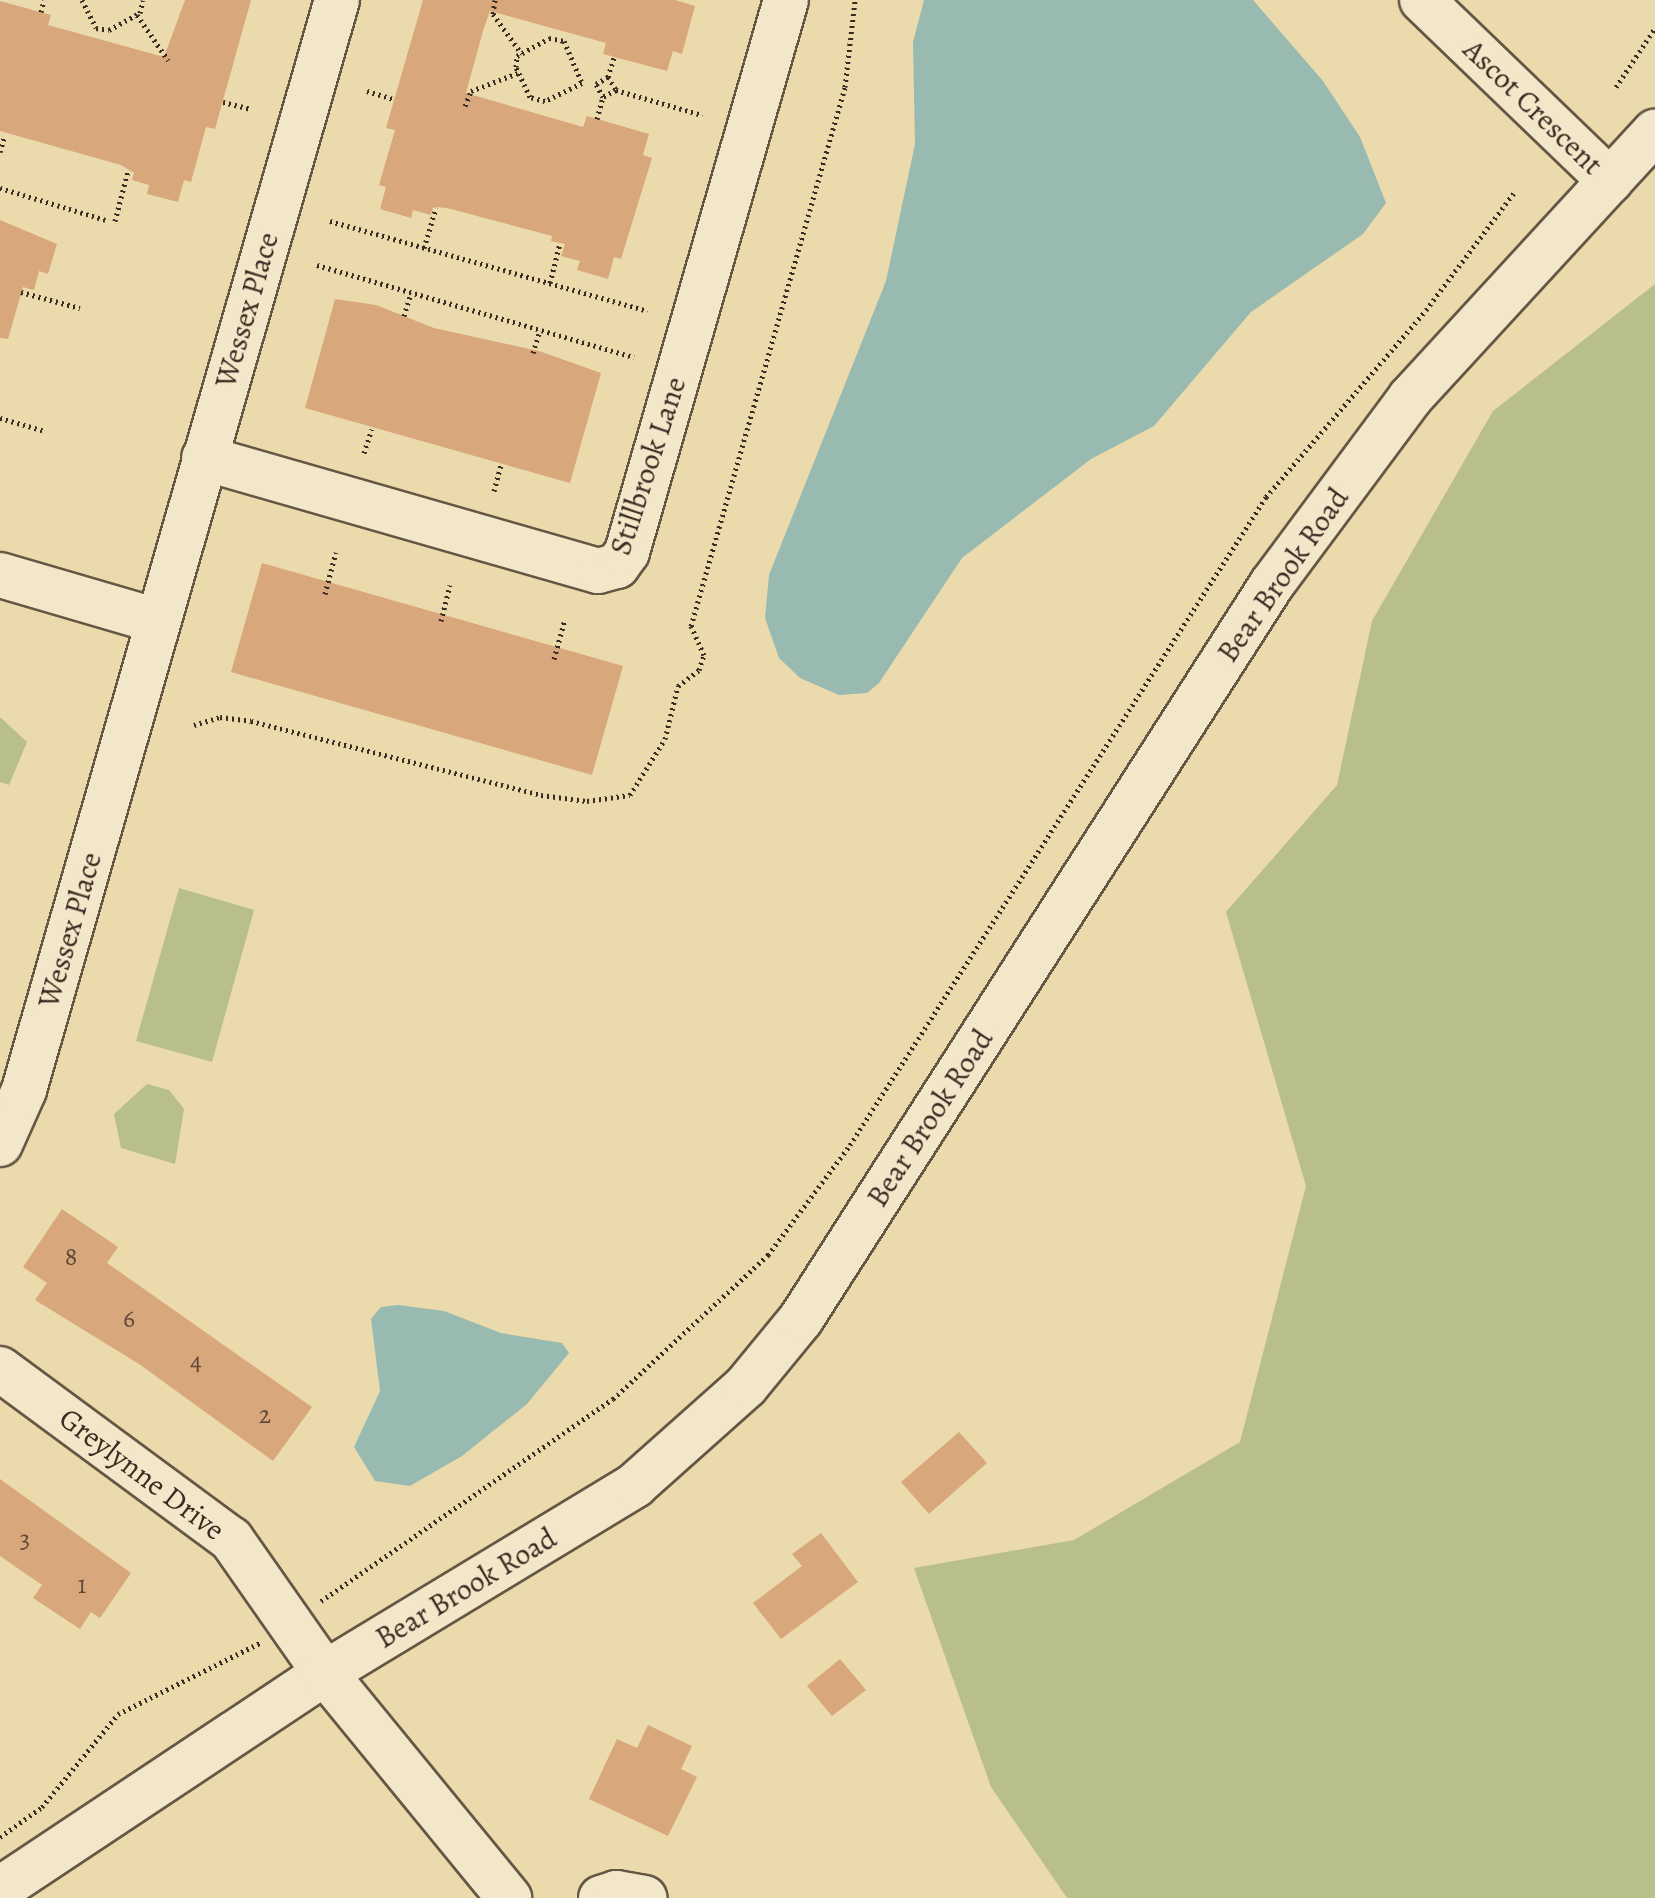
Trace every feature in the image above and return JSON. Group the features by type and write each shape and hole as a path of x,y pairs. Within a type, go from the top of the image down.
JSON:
{"street":[{"name":"Wessex Place","path":"0,1144 24,1090 337,0"},
{"name":"Stillbrook Lane","path":"204,458 598,571 617,566 627,552 786,0"},
{"name":"Ascot Crescent","path":"1422,0 1610,181"},
{"name":"Bear Brook Road","path":"0,1889 325,1673 635,1485 746,1386 801,1319 1272,584 1410,398 1655,132"},
{"path":"0,575 157,621"},
{"name":"Greylynne Drive","path":"0,1369 222,1531 325,1673 509,1898"},
{"path":"601,1898 616,1893 645,1898"}],"path":[{"path":"41,12 44,0"},
{"path":"82,0 96,28 109,30 137,15 143,0"},
{"path":"495,0 493,14 522,54"},
{"path":"137,15 168,60"},
{"path":"1616,87 1655,28"},
{"path":"582,83 564,41 549,38 522,54 518,73 530,97 545,101 582,83 596,84 608,77 614,57"},
{"path":"465,106 471,91 518,73"},
{"path":"608,77 616,90 702,115"},
{"path":"596,84 603,97 597,119"},
{"path":"603,97 616,90"},
{"path":"367,91 394,99"},
{"path":"223,102 251,109"},
{"path":"0,152 4,138"},
{"path":"115,221 128,171"},
{"path":"0,188 105,220"},
{"path":"331,1594 613,1399 768,1255 850,1145 1266,497 1426,310 1514,193"},
{"path":"424,248 436,208"},
{"path":"330,221 647,311"},
{"path":"550,283 560,243"},
{"path":"317,265 634,357"},
{"path":"21,292 80,308"},
{"path":"404,316 411,293"},
{"path":"533,353 540,330"},
{"path":"0,418 45,431"},
{"path":"364,453 372,429"},
{"path":"494,491 501,464"},
{"path":"325,594 336,552"},
{"path":"441,621 450,585"},
{"path":"554,659 565,619"},
{"path":"0,1837 42,1807 118,1714 235,1660"}],"green space":[{"path":"1655,284 1655,1898 1067,1898 991,1787 914,1568 1074,1540 1240,1442 1306,1186 1226,912 1337,785 1372,621 1493,411"},
{"path":"0,717 27,742 9,785 0,782"},
{"path":"179,888 254,910 212,1062 136,1041"},
{"path":"147,1084 169,1090 184,1109 175,1164 121,1148 114,1114"}],"water":[{"path":"924,0 1253,0 1323,81 1360,137 1386,203 1363,234 1251,312 1154,426 1091,459 962,558 879,683 867,693 839,695 800,678 779,658 765,618 769,575 886,281 915,144 913,42"},
{"path":"398,1305 444,1311 501,1333 562,1343 569,1353 527,1404 462,1456 410,1486 375,1481 354,1447 380,1391 371,1319 381,1307"}],"building":[{"path":"185,0 251,0 215,129 206,127 191,182 184,180 178,202 147,194 149,185 132,180 134,173 121,165 0,131 0,1 51,15 48,25 164,57"},
{"path":"423,0 675,0 695,6 682,54 673,51 667,71 603,54 606,43 490,11 483,31 466,93 583,127 587,116 649,134 643,155 652,158 621,259 614,257 608,279 577,270 580,261 561,256 565,244 551,241 552,236 447,208 433,207 431,215 413,210 411,218 380,209 386,187 379,185 395,130 386,128"},
{"path":"0,220 57,244 48,274 39,271 34,290 23,287 8,339 0,338"},
{"path":"335,299 376,305 434,328 539,351 601,373 570,483 305,408"},
{"path":"262,563 623,666 592,775 231,672"},
{"path":"62,1209 118,1247 107,1263 312,1407 273,1461 139,1364 35,1300 47,1283 23,1267"},
{"path":"959,1432 987,1463 929,1514 901,1482"},
{"path":"0,1479 131,1573 100,1618 91,1612 80,1629 33,1598 42,1585 0,1556"},
{"path":"821,1533 858,1582 781,1639 753,1603 802,1566 792,1554"},
{"path":"840,1659 866,1690 832,1716 807,1686"},
{"path":"648,1725 692,1746 681,1769 697,1777 668,1836 589,1799 617,1739 637,1748"}]}
